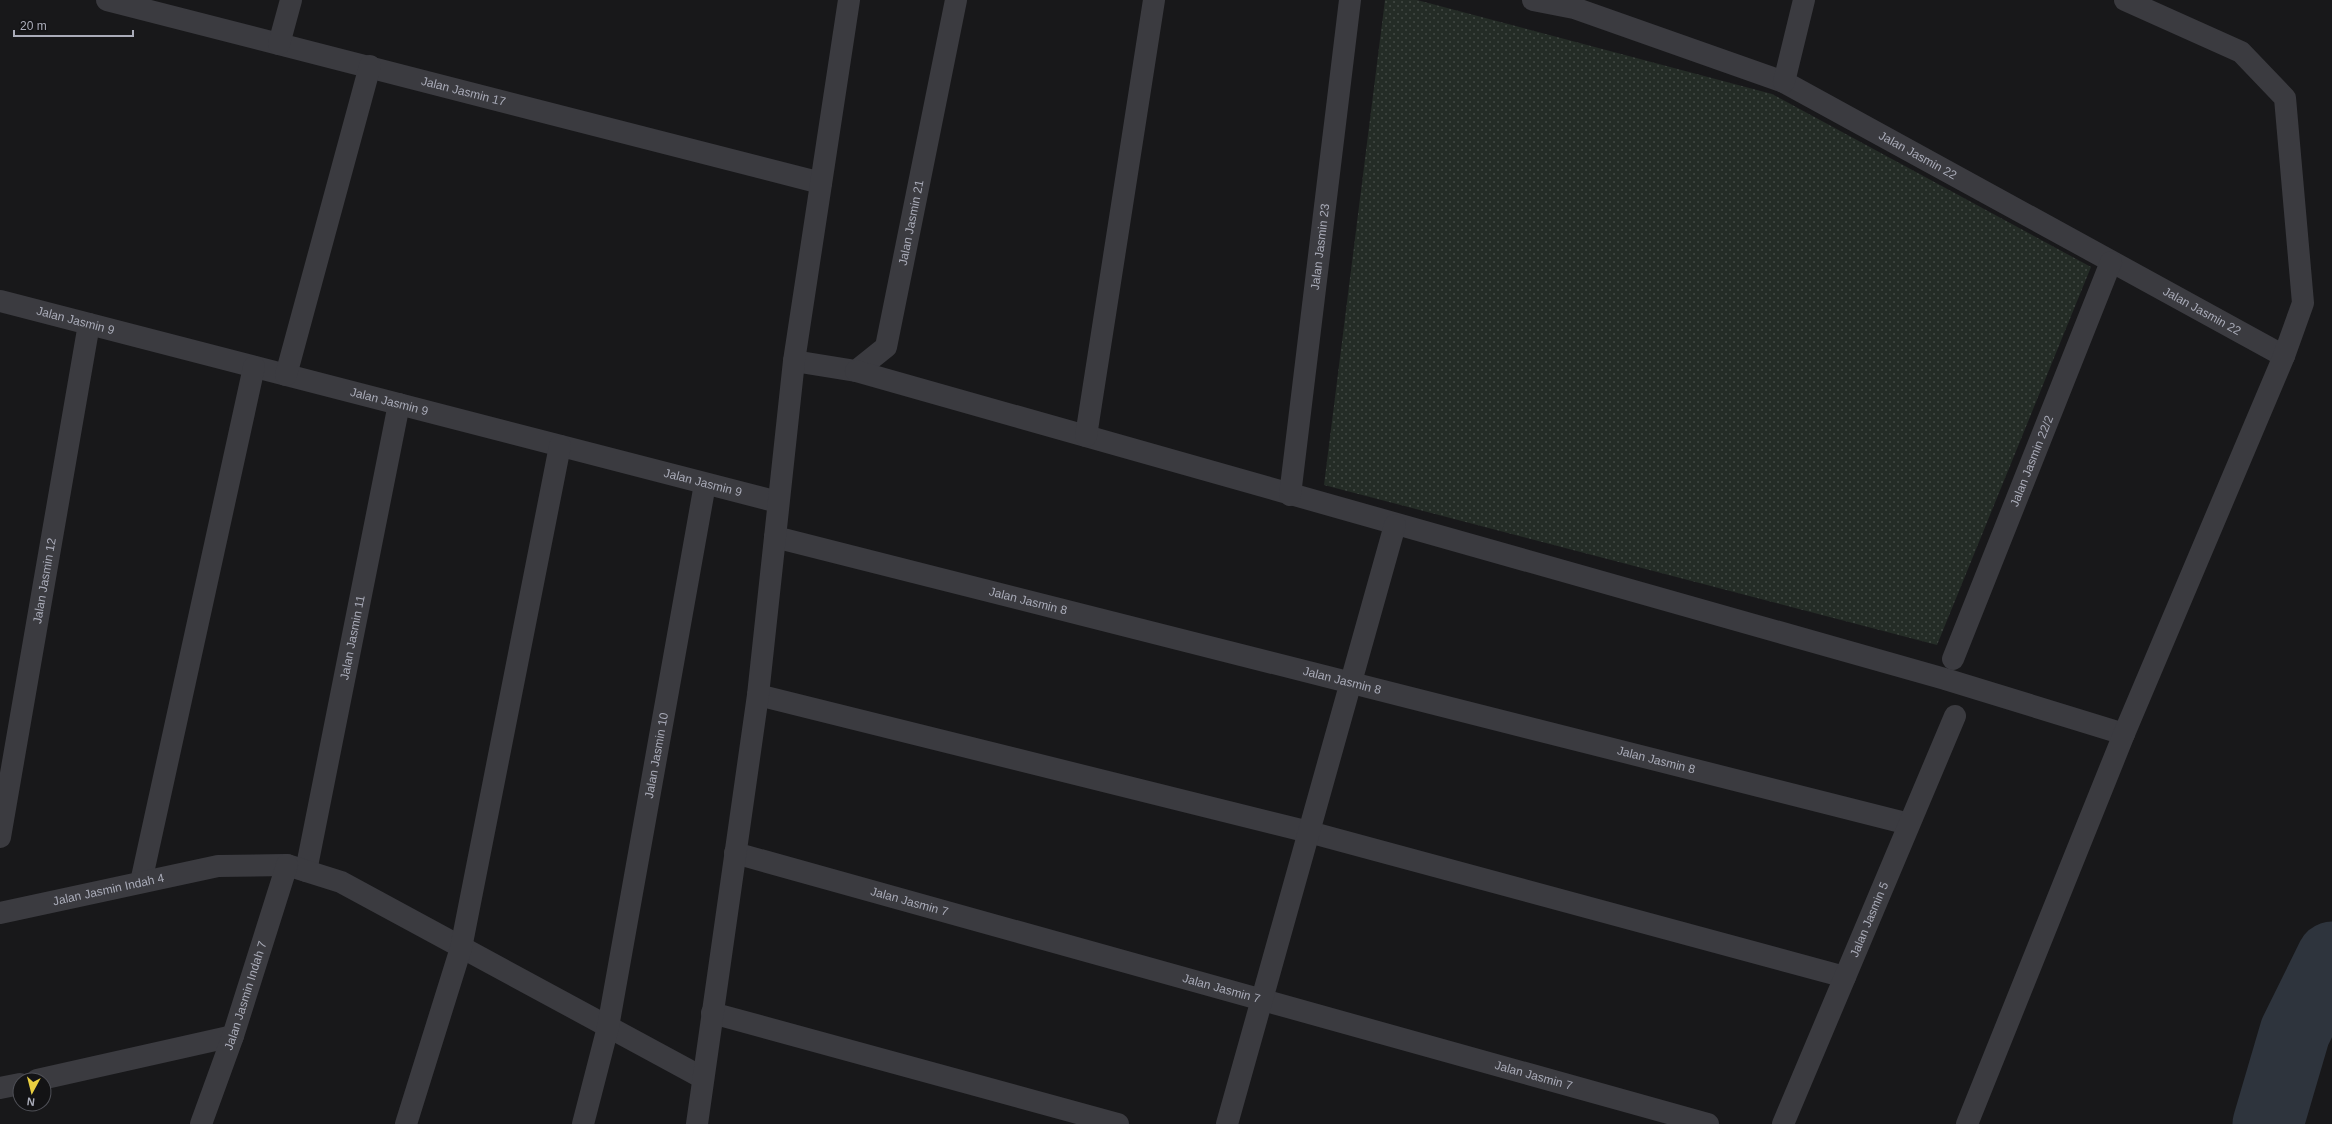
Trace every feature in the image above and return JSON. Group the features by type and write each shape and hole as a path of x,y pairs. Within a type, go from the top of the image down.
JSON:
{"street":[{"name":"Jalan Jasmin 17","path":"107,0 370,66 821,183"},
{"path":"279,44 291,0"},
{"path":"696,1124 758,696 794,361 849,0"},
{"name":"Jalan Jasmin 21","path":"856,371 886,347 956,0"},
{"path":"1086,436 1154,0"},
{"name":"Jalan Jasmin 23","path":"1290,494 1350,0"},
{"name":"Jalan Jasmin 22","path":"1533,0 1574,4 1784,82 2284,356"},
{"path":"1784,82 1804,0"},
{"path":"1967,1124 2124,734 2284,356 2303,303 2285,98 2241,52 2126,0"},
{"path":"286,375 370,66"},
{"name":"Jalan Jasmin 22/2","path":"1953,659 2111,262"},
{"name":"Jalan Jasmin 9","path":"0,301 778,502"},
{"name":"Jalan Jasmin 12","path":"0,837 89,324"},
{"path":"794,361 856,371 1395,525 1945,679 2124,734"},
{"path":"141,882 254,367"},
{"name":"Jalan Jasmin 11","path":"296,868 398,404"},
{"path":"406,1124 461,948 560,446"},
{"name":"Jalan Jasmin 10","path":"583,1124 608,1027 705,484"},
{"path":"1227,1124 1395,525"},
{"name":"Jalan Jasmin 8","path":"775,537 1909,824"},
{"path":"758,696 1309,832 1846,977"},
{"name":"Jalan Jasmin 5","path":"1783,1124 1955,716"},
{"name":"Jalan Jasmin 7","path":"735,853 1708,1124"},
{"name":"Jalan Jasmin Indah 4","path":"0,913 218,866 296,868 341,882 703,1078"},
{"name":"Jalan Jasmin Indah 7","path":"201,1124 296,868"},
{"path":"712,1013 1118,1124"},
{"path":"52,1077 233,1036"},
{"path":"0,1088 12,1086"}],"shaded area":[{"path":"1385,0 1417,0 1772,94 2091,267 1937,645 1324,485"}],"waterway":[{"path":"2268,1124 2295,1032 2332,957"}]}
